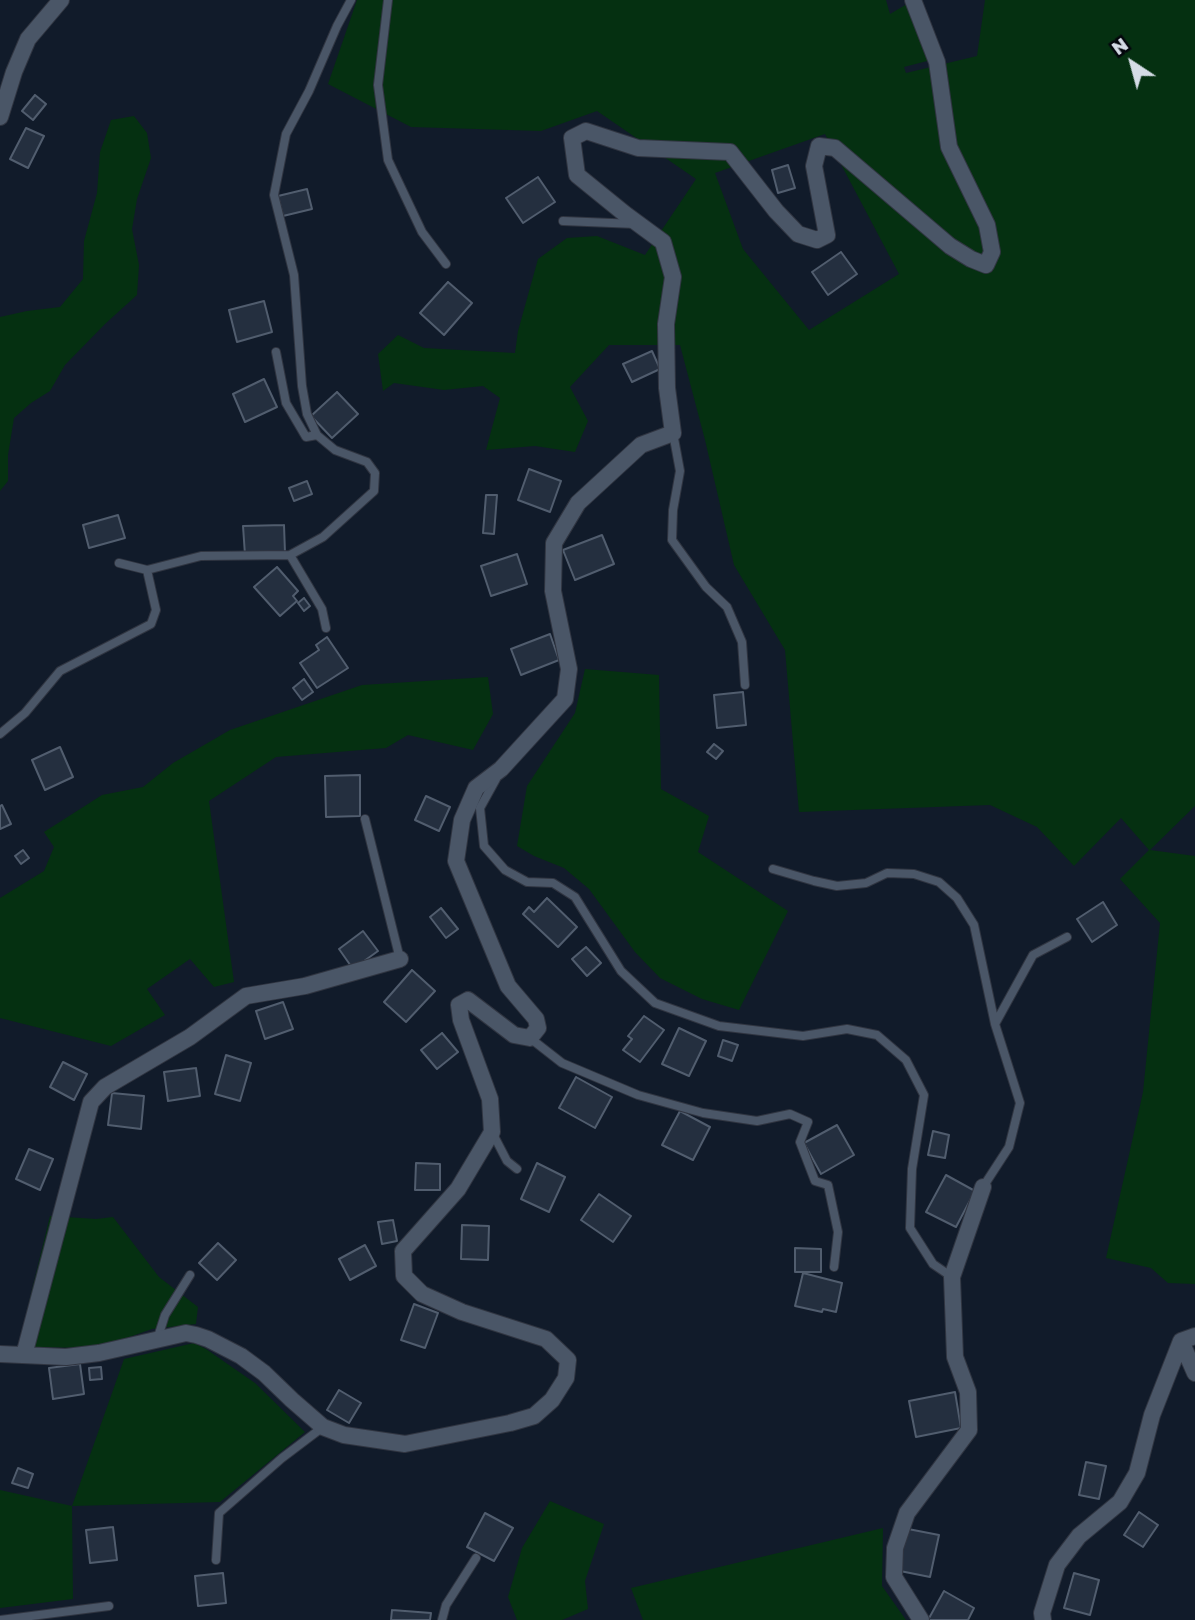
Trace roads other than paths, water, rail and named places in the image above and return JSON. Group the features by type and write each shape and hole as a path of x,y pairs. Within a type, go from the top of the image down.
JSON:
{"street":[{"path":"0,117 28,39 61,0"},
{"path":"0,1354 66,1357 99,1353 186,1333 196,1335 241,1356 264,1373 323,1427 344,1435 405,1444 534,1416 552,1400 566,1378 568,1360 546,1339 462,1312 422,1294 404,1276 403,1251 458,1189 492,1132 490,1099 461,1020 459,1005 468,1000 514,1035 530,1038 538,1028 536,1019 508,986 456,861 462,820 476,788 501,769 565,699 569,669 553,591 554,543 578,503 606,477 641,445 673,433 667,388 666,324 673,276 663,242 577,175 572,138 586,131 638,148 730,152 776,211 798,234 817,240 827,235 814,166 819,146 835,148 950,246 986,265 992,252 987,225 949,147 937,62 914,0"},
{"path":"24,1355 91,1102 105,1087 190,1037 246,996 304,986 400,960"},
{"path":"921,1620 894,1577 895,1548 907,1513 970,1430 968,1392 955,1357 952,1277 983,1187"},
{"path":"1188,1338 1195,1373"},
{"path":"1043,1620 1042,1613 1057,1565 1079,1536 1120,1502 1136,1473 1152,1415 1188,1338"}],"lane":[{"path":"119,563 147,570 201,556 290,555 323,537 374,491 375,473 367,462 335,450 317,435 307,414 302,386 294,275 274,195 286,134 351,0"},
{"path":"388,0 378,85 388,160 422,232 446,264"},
{"path":"563,221 639,224"},
{"path":"276,352 286,403 306,437 317,435"},
{"path":"673,433 680,471 672,540 706,587 727,607 743,642 745,685"},
{"path":"290,555 322,609 326,628"},
{"path":"0,734 24,713 60,671 151,624 156,610 147,570"},
{"path":"501,769 480,808 484,846 505,870 527,882 553,883 575,897 621,971 655,1003 719,1026 803,1036 847,1029 877,1035 906,1060 924,1095 912,1169 910,1228 933,1264 952,1277"},
{"path":"365,818 400,960"},
{"path":"773,869 837,886 866,883 887,873 914,874 939,881 957,898 974,925 995,1024 1020,1103 1009,1147 983,1187"},
{"path":"995,1024 1033,955 1067,937"},
{"path":"530,1038 562,1063 638,1095 703,1113 757,1121 790,1114 808,1122 800,1142 815,1181 828,1185 838,1233 834,1267"},
{"path":"492,1132 507,1161 517,1169"},
{"path":"157,1340 165,1315 190,1275"},
{"path":"216,1560 219,1513 282,1458 323,1427"},
{"path":"442,1620 446,1605 476,1558"},
{"path":"0,1620 109,1606"}]}
